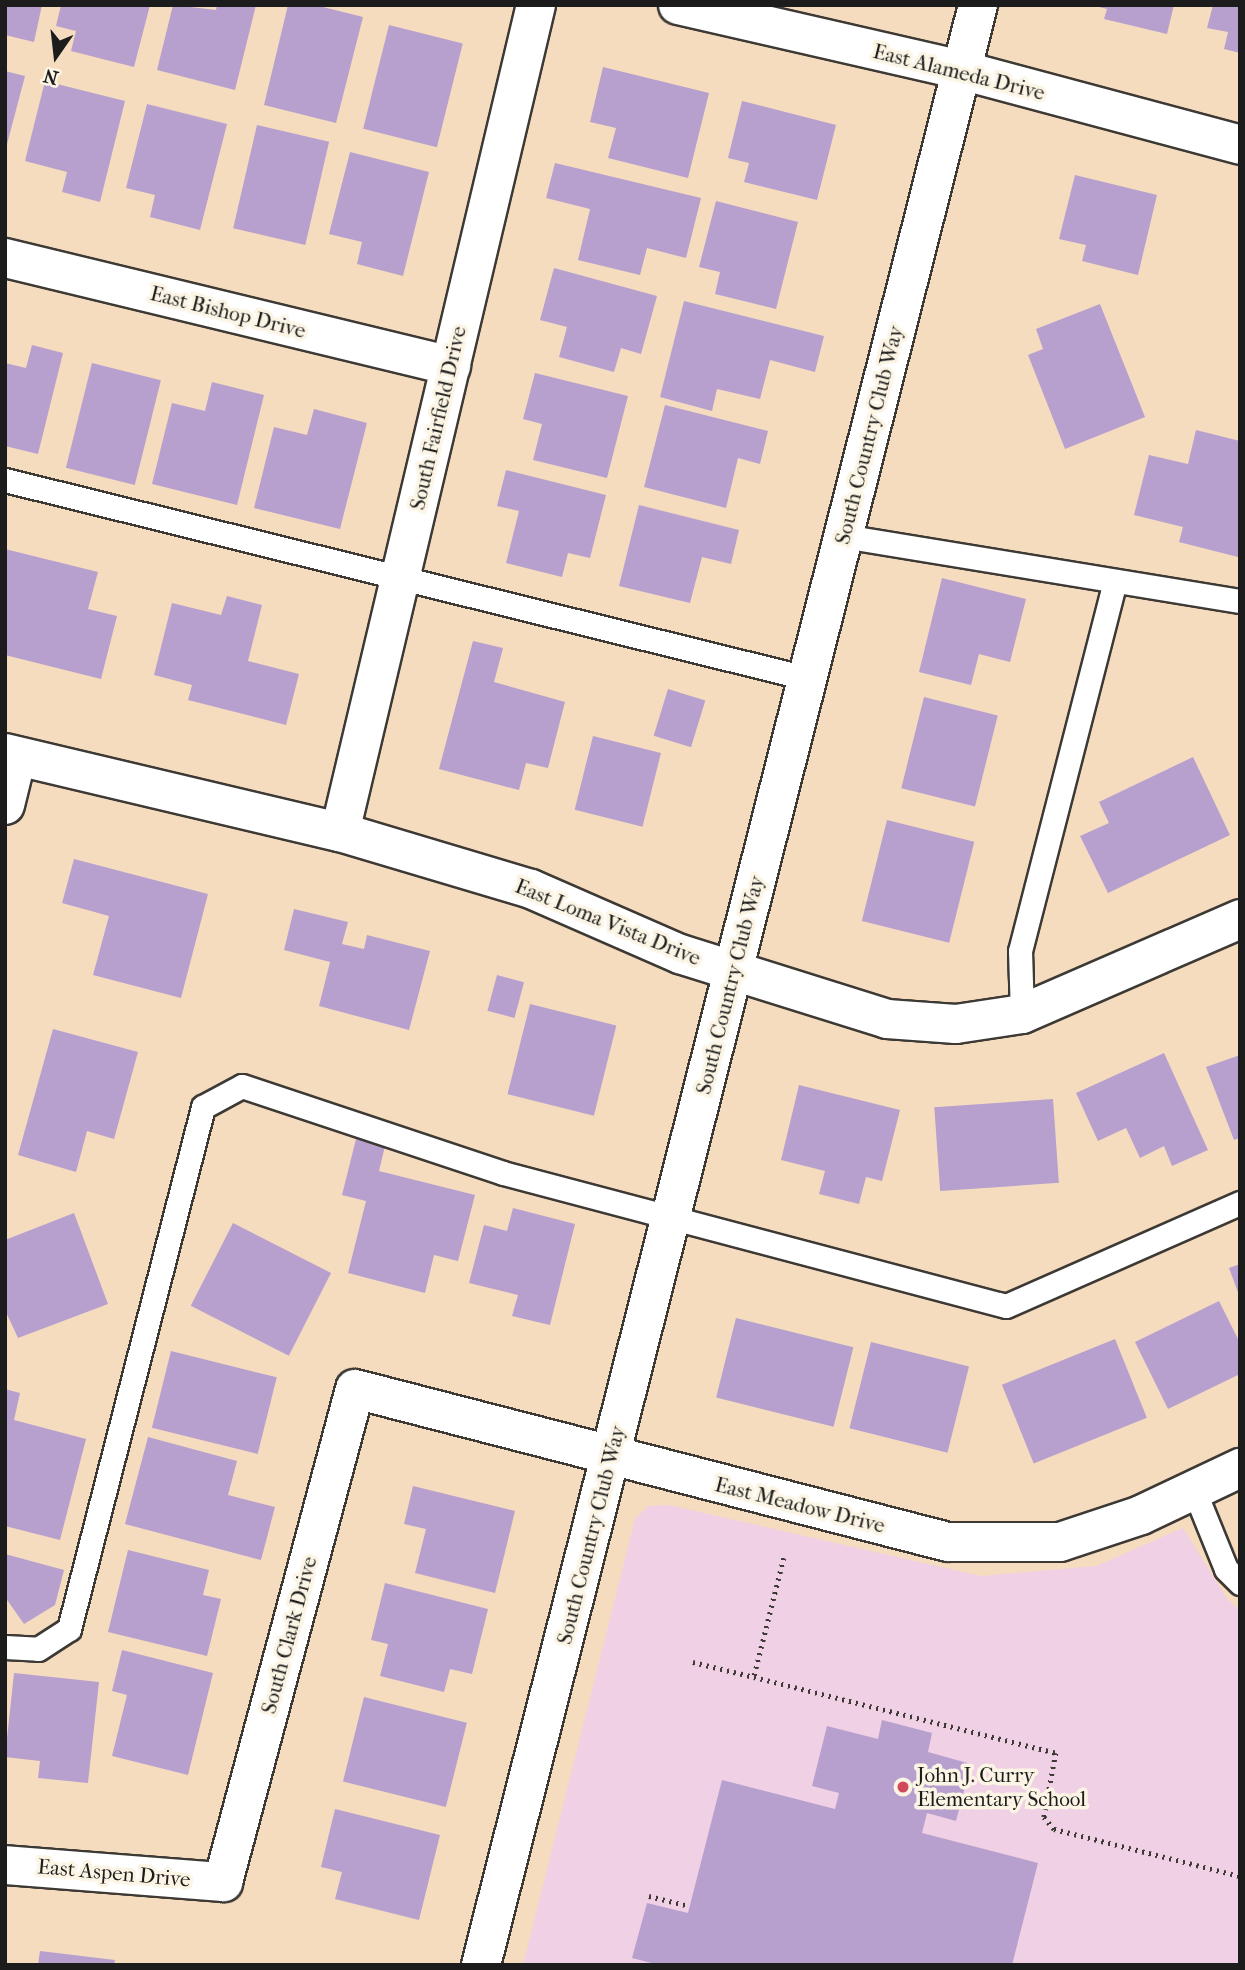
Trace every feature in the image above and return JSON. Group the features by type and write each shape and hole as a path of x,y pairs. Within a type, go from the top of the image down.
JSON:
{"street":[{"name":"South Fairfield Drive","path":"340,832 536,5"},
{"name":"East Alameda Drive","path":"678,5 961,70 1240,145"},
{"name":"South Country Club Way","path":"481,1965 978,5"},
{"name":"East Bishop Drive","path":"5,258 451,366"},
{"name":"East Loma Vista Drive","path":"11,754 340,832 531,888 732,972 887,1019 956,1024 1022,1014 1240,919"},
{"path":"5,805 11,754"},
{"name":"East Meadow Drive","path":"355,1389 611,1458 948,1542 1060,1542 1142,1515 1240,1468"},
{"name":"South Clark Drive","path":"223,1882 355,1389"},
{"name":"East Aspen Drive","path":"5,1865 223,1882"}],"lane":[{"path":"5,480 399,581 806,678"},
{"path":"843,536 1240,601"},
{"path":"1022,1014 1020,951 1115,581"},
{"path":"5,1647 38,1650 69,1629 203,1107 242,1086 503,1172 671,1219 1006,1306 1240,1203"},
{"path":"1194,1490 1226,1569 1240,1583"}],"path":[{"path":"754,1677 784,1558"},
{"path":"692,1662 1056,1752 1044,1817 1054,1829 1240,1876"},
{"path":"649,1896 686,1905"}],"shaded area":[{"name":"John J. Curry Elementary School","path":"669,1505 981,1576 1096,1566 1183,1528 1228,1600 1240,1610 1240,1965 523,1965 635,1519 648,1506"}],"building":[{"path":"5,5 42,5 34,42 5,35"},
{"path":"61,5 150,5 134,67 71,51 76,31 56,26"},
{"path":"173,5 216,10 217,5 256,5 235,90 157,70"},
{"path":"288,5 315,5 363,17 336,123 264,105"},
{"path":"1174,5 1167,34 1104,19 1107,9 1095,6"},
{"path":"1213,5 1240,5 1240,53 1224,49 1228,32 1207,28"},
{"path":"389,25 463,43 437,147 363,129"},
{"path":"603,67 709,93 688,178 608,158 616,128 590,122"},
{"path":"5,71 25,76 6,148 5,148"},
{"path":"45,81 125,101 100,202 62,192 67,172 25,161"},
{"path":"742,101 836,125 817,200 744,182 749,163 728,158"},
{"path":"147,104 227,124 200,230 150,217 155,195 126,188"},
{"path":"257,125 329,142 305,245 233,228"},
{"path":"350,152 429,172 403,276 357,264 362,242 329,234"},
{"path":"555,163 701,198 686,258 647,248 640,275 578,260 590,209 546,198"},
{"path":"1075,175 1157,195 1138,275 1082,261 1086,245 1059,239"},
{"path":"716,201 798,222 776,309 715,294 720,272 699,267"},
{"path":"554,268 657,296 641,354 621,348 614,372 559,357 567,327 540,320"},
{"path":"684,301 824,336 815,372 770,360 760,399 717,389 712,411 660,397"},
{"path":"1100,304 1145,417 1065,449 1028,355 1043,349 1036,329"},
{"path":"32,345 63,353 38,454 5,446 5,363 26,368"},
{"path":"92,363 161,380 135,485 66,468"},
{"path":"535,373 628,396 607,478 533,460 542,424 523,419"},
{"path":"212,382 264,395 237,505 152,484 172,403 205,411"},
{"path":"665,405 768,431 760,464 738,458 726,508 644,487"},
{"path":"314,409 367,423 340,529 254,508 274,427 307,435"},
{"path":"1196,430 1240,441 1238,557 1179,542 1183,527 1134,515 1149,455 1188,464"},
{"path":"506,470 606,495 590,558 568,553 562,577 506,563 519,511 497,506"},
{"path":"639,505 739,530 731,564 702,557 690,603 619,586"},
{"path":"5,549 98,572 88,609 117,616 101,679 5,655"},
{"path":"942,578 1026,599 1010,662 979,654 971,685 919,672"},
{"path":"227,596 262,605 248,661 299,674 286,725 188,700 192,685 154,675 172,603 221,615"},
{"path":"473,641 503,648 494,682 565,702 548,768 526,763 519,790 439,769"},
{"path":"668,689 705,700 691,747 654,736"},
{"path":"924,697 998,715 975,807 901,788"},
{"path":"593,736 661,753 643,827 575,810"},
{"path":"1193,757 1230,835 1108,893 1080,836 1109,823 1099,802"},
{"path":"887,820 974,842 949,943 862,921"},
{"path":"74,859 208,894 181,998 93,975 109,916 62,903"},
{"path":"294,909 348,922 342,944 364,949 367,935 430,951 409,1030 319,1006 330,962 284,950"},
{"path":"497,975 524,982 514,1018 487,1011"},
{"path":"530,1004 616,1026 594,1116 508,1094"},
{"path":"53,1029 138,1052 114,1139 87,1131 76,1172 18,1155"},
{"path":"1164,1053 1208,1150 1172,1166 1164,1146 1140,1158 1126,1128 1098,1141 1076,1093"},
{"path":"1240,1055 1240,1138 1234,1140 1206,1067"},
{"path":"799,1085 900,1110 882,1181 866,1177 859,1204 819,1194 825,1171 781,1160"},
{"path":"1053,1099 1059,1183 940,1191 934,1107"},
{"path":"356,1139 385,1146 379,1171 475,1195 458,1261 434,1255 425,1293 348,1273 366,1201 342,1195"},
{"path":"513,1208 575,1224 550,1325 512,1316 518,1295 469,1283 484,1225 507,1231"},
{"path":"74,1213 108,1304 18,1338 5,1310 5,1240"},
{"path":"233,1223 331,1273 289,1356 191,1306"},
{"path":"1240,1264 1240,1295 1239,1295 1229,1268"},
{"path":"1219,1301 1240,1343 1240,1374 1168,1409 1135,1342"},
{"path":"736,1318 853,1347 834,1427 716,1398"},
{"path":"1115,1339 1147,1418 1034,1464 1002,1385"},
{"path":"871,1342 969,1366 947,1453 849,1428"},
{"path":"171,1351 277,1377 258,1454 152,1428"},
{"path":"5,1389 20,1393 14,1420 86,1439 60,1540 5,1526"},
{"path":"148,1437 237,1461 228,1495 275,1507 261,1560 125,1524"},
{"path":"413,1486 515,1511 495,1593 415,1573 426,1529 404,1524"},
{"path":"128,1550 209,1570 203,1595 221,1599 207,1656 108,1632"},
{"path":"5,1554 64,1570 55,1605 24,1624 5,1597"},
{"path":"385,1583 488,1609 472,1674 450,1669 444,1692 380,1676 388,1644 371,1640"},
{"path":"122,1650 213,1673 188,1775 112,1756 127,1695 112,1691"},
{"path":"14,1673 99,1682 88,1783 38,1778 40,1761 5,1757"},
{"path":"364,1697 467,1723 446,1807 343,1781"},
{"path":"882,1720 932,1733 928,1752 971,1764 956,1821 927,1813 922,1833 1038,1863 1012,1965 659,1965 632,1958 647,1903 688,1913 722,1780 835,1809 839,1793 812,1786 827,1726 878,1739"},
{"path":"335,1809 440,1835 419,1920 335,1899 342,1872 321,1867"},
{"path":"40,1951 115,1960 114,1965 38,1965"}],"place":[{"name":"John J. Curry Elementary School","path":"903,1787"}]}
